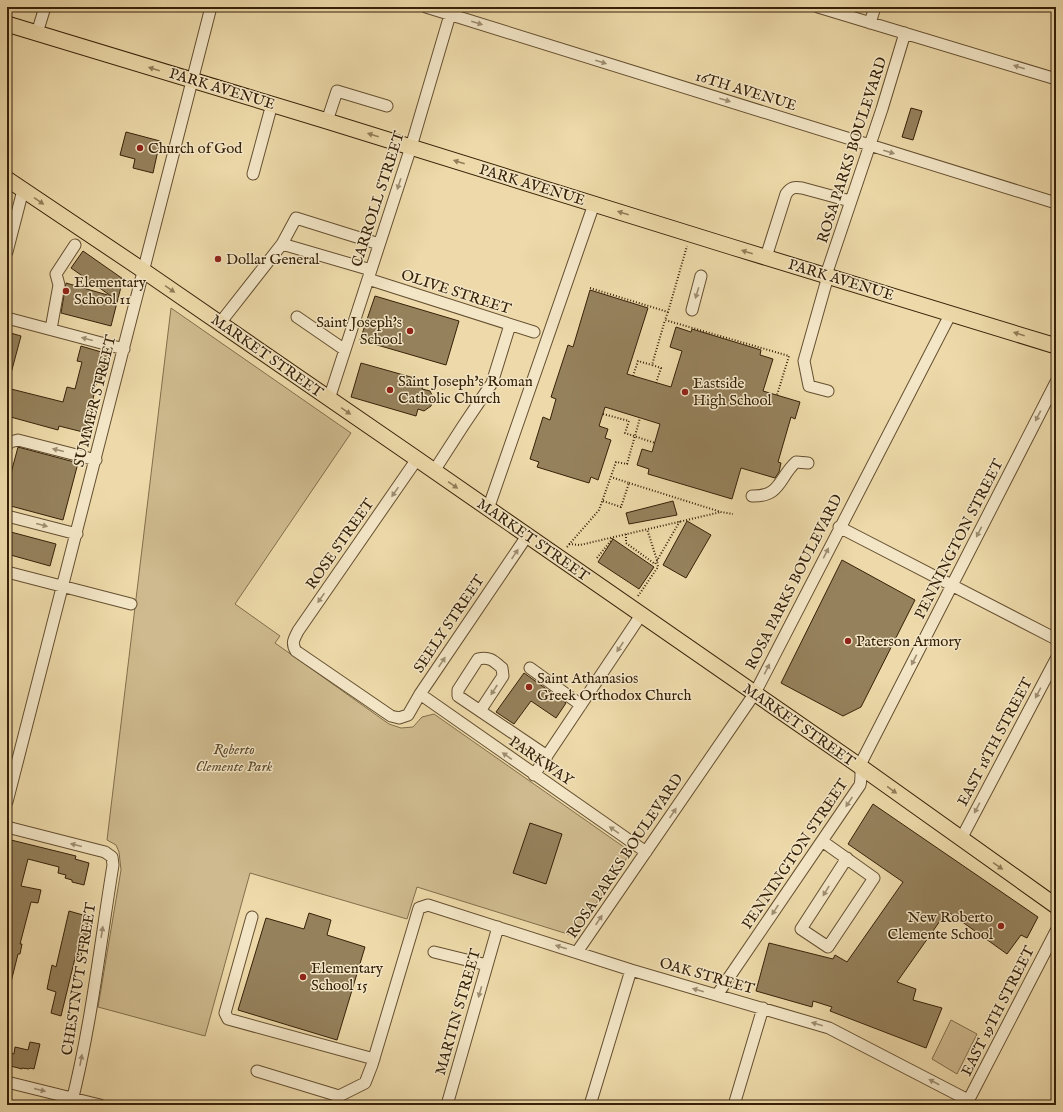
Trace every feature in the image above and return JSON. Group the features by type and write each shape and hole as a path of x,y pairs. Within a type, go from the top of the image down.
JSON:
{"main road":[{"name":"PARK AVENUE","path":"7,24 328,121 1056,346"},
{"name":"MARKET STREET","path":"7,179 144,271 417,459 861,767 1056,906"}],"street":[{"path":"37,33 45,7"},
{"name":"SUMMER STREET","path":"7,802 96,460 211,7"},
{"name":"16TH AVENUE","path":"426,7 451,11 870,146 1056,203"},
{"path":"818,7 1056,79"},
{"path":"870,23 875,7"},
{"name":"CARROLL STREET","path":"330,399 410,147 451,11"},
{"name":"ROSA PARKS BOULEVARD","path":"828,391 810,386 804,361 827,276 850,202 870,146 905,33"},
{"path":"328,121 337,91 387,106"},
{"path":"253,174 272,104"},
{"path":"766,257 786,194 789,189 794,187 802,188 850,202"},
{"path":"7,252 23,190"},
{"path":"488,509 594,204"},
{"path":"220,323 282,244 296,218 379,244"},
{"name":"OLIVE STREET","path":"282,244 510,325 534,332"},
{"path":"51,330 60,285 56,274 75,245"},
{"path":"692,310 702,276"},
{"name":"ROSA PARKS BOULEVARD","path":"577,952 754,693 951,313"},
{"path":"7,318 124,349"},
{"path":"297,318 345,350"},
{"path":"434,471 492,383 510,325"},
{"name":"PENNINGTON STREET","path":"717,995 860,785 862,778 862,761 1056,382"},
{"path":"7,445 10,442 18,440 96,460"},
{"name":"ROSE STREET","path":"391,716 296,651 293,647 293,643 298,631 417,459"},
{"path":"752,496 769,494 777,488 796,462 808,463"},
{"path":"7,516 77,534"},
{"path":"839,527 1056,639"},
{"name":"SEELY STREET","path":"391,716 399,718 408,715 420,694 527,536"},
{"path":"7,572 131,604"},
{"path":"534,775 641,615"},
{"path":"480,711 503,676 502,668 490,658 484,657 478,659 458,690 458,696 480,711 547,756"},
{"name":"EAST 18TH STREET","path":"961,839 1056,659"},
{"path":"530,668 581,705"},
{"name":"PARKWAY","path":"420,694 646,852"},
{"name":"CHESTNUT STREET","path":"7,828 104,852 109,854 112,858 113,865 89,1019 72,1102"},
{"path":"822,841 846,858 874,878 828,947 801,929 846,858"},
{"name":"OAK STREET","path":"374,1059 419,908 428,905 631,970 829,1028 967,1103"},
{"path":"252,917 225,1013 228,1019 374,1059 365,1082 339,1096 257,1071"},
{"name":"MARTIN STREET","path":"447,1105 498,927"},
{"name":"EAST 19TH STREET","path":"967,1103 1056,931"},
{"path":"434,952 487,965"},
{"path":"590,1105 631,970"},
{"path":"734,1105 762,1008"},
{"path":"7,1082 72,1102 100,1105"}],"path":[{"path":"652,365 687,246"},
{"path":"590,288 668,312"},
{"path":"666,320 789,356 777,396"},
{"path":"633,376 638,361 652,365 660,368 656,383"},
{"path":"603,414 629,421 626,433 655,443"},
{"path":"567,547 599,510 616,462 626,464 640,418"},
{"path":"611,477 721,512 733,514"},
{"path":"603,501 621,506 629,483"},
{"path":"569,544 580,544 721,512"},
{"path":"626,534 626,543 655,564 680,521"},
{"path":"638,596 658,567 647,529"},
{"path":"597,558 613,537"}],"green space":[{"name":"Roberto Clemente Park","path":"171,308 351,433 235,604 280,636 275,643 389,724 401,728 413,727 422,717 434,714 631,852 574,936 417,887 407,919 250,873 205,1036 98,1007 121,870 119,852 116,845 107,840"},
{"path":"951,1020 977,1034 957,1074 932,1059"}],"building":[{"path":"911,108 922,111 913,140 902,137"},
{"name":"Church of God","path":"126,132 160,141 153,173 133,168 135,159 120,155"},
{"path":"83,251 123,279 111,326 61,313 66,283 111,296 71,268"},
{"path":"590,290 648,308 627,374 671,387 682,351 670,347 676,327 691,332 692,329 761,350 760,355 773,359 763,391 800,402 795,419 791,417 778,462 781,463 779,472 775,478 741,468 732,499 648,474 649,469 637,465 642,449 652,452 660,424 605,407 599,426 608,429 605,438 611,440 598,480 591,477 589,483 537,467 539,462 530,459 543,417 550,420 556,399 551,397 568,345 573,347"},
{"name":"Saint Joseph's School","path":"375,296 459,321 446,365 360,340"},
{"path":"7,332 21,336 10,377 7,377"},
{"path":"81,346 108,354 101,380 97,379 91,409 93,410 87,433 59,426 58,430 7,416 7,388 63,402 67,387 75,389 82,362 77,361"},
{"name":"Saint Joseph's Roman Catholic Church","path":"361,363 425,381 422,389 430,391 433,397 431,406 424,411 418,409 416,416 351,397"},
{"path":"18,447 78,463 63,520 7,505 7,488"},
{"path":"673,501 677,515 629,524 626,513"},
{"path":"687,521 711,535 686,578 663,565"},
{"path":"7,531 56,544 50,566 7,554"},
{"path":"613,539 654,567 639,589 598,562"},
{"name":"Paterson Armory","path":"842,560 915,600 861,707 843,716 781,683"},
{"name":"Saint Athanasios Greek Orthodox Church","path":"524,673 566,703 556,718 531,701 514,724 496,712"},
{"name":"New Roberto Clemente School","path":"873,804 1038,917 1027,938 1021,935 1007,954 947,911 897,982 916,989 913,1000 942,1008 926,1048 830,1011 832,1007 813,1001 812,1007 756,991 769,943 833,959 835,955 847,962 903,882 848,844"},
{"path":"530,823 562,834 546,884 513,873"},
{"path":"11,840 76,856 75,859 89,863 84,885 72,882 72,880 65,878 66,875 58,873 59,867 28,859 21,886 41,890 38,903 31,902 20,944 22,944 20,954 18,954 11,982 7,981 7,855"},
{"path":"69,911 90,917 86,930 90,931 87,943 84,942 81,956 76,954 61,1016 51,1013 56,992 47,989 52,965 56,967"},
{"path":"309,913 331,920 327,935 365,947 337,1040 238,1010 266,918 304,929"},
{"path":"30,1042 40,1044 34,1069 22,1069 7,1065 7,1052 14,1054 15,1047 28,1050"}],"place":[{"name":"Church of God","path":"140,148"},
{"name":"Dollar General","path":"218,259"},
{"name":"Elementary School 11","path":"66,291"},
{"name":"Saint Joseph's School","path":"410,331"},
{"name":"Saint Joseph's Roman Catholic Church","path":"390,390"},
{"name":"Eastside High School","path":"685,392"},
{"name":"Paterson Armory","path":"848,641"},
{"name":"Saint Athanasios Greek Orthodox Church","path":"529,687"},
{"name":"New Roberto Clemente School","path":"1001,926"},
{"name":"Elementary School 15","path":"303,977"}]}
